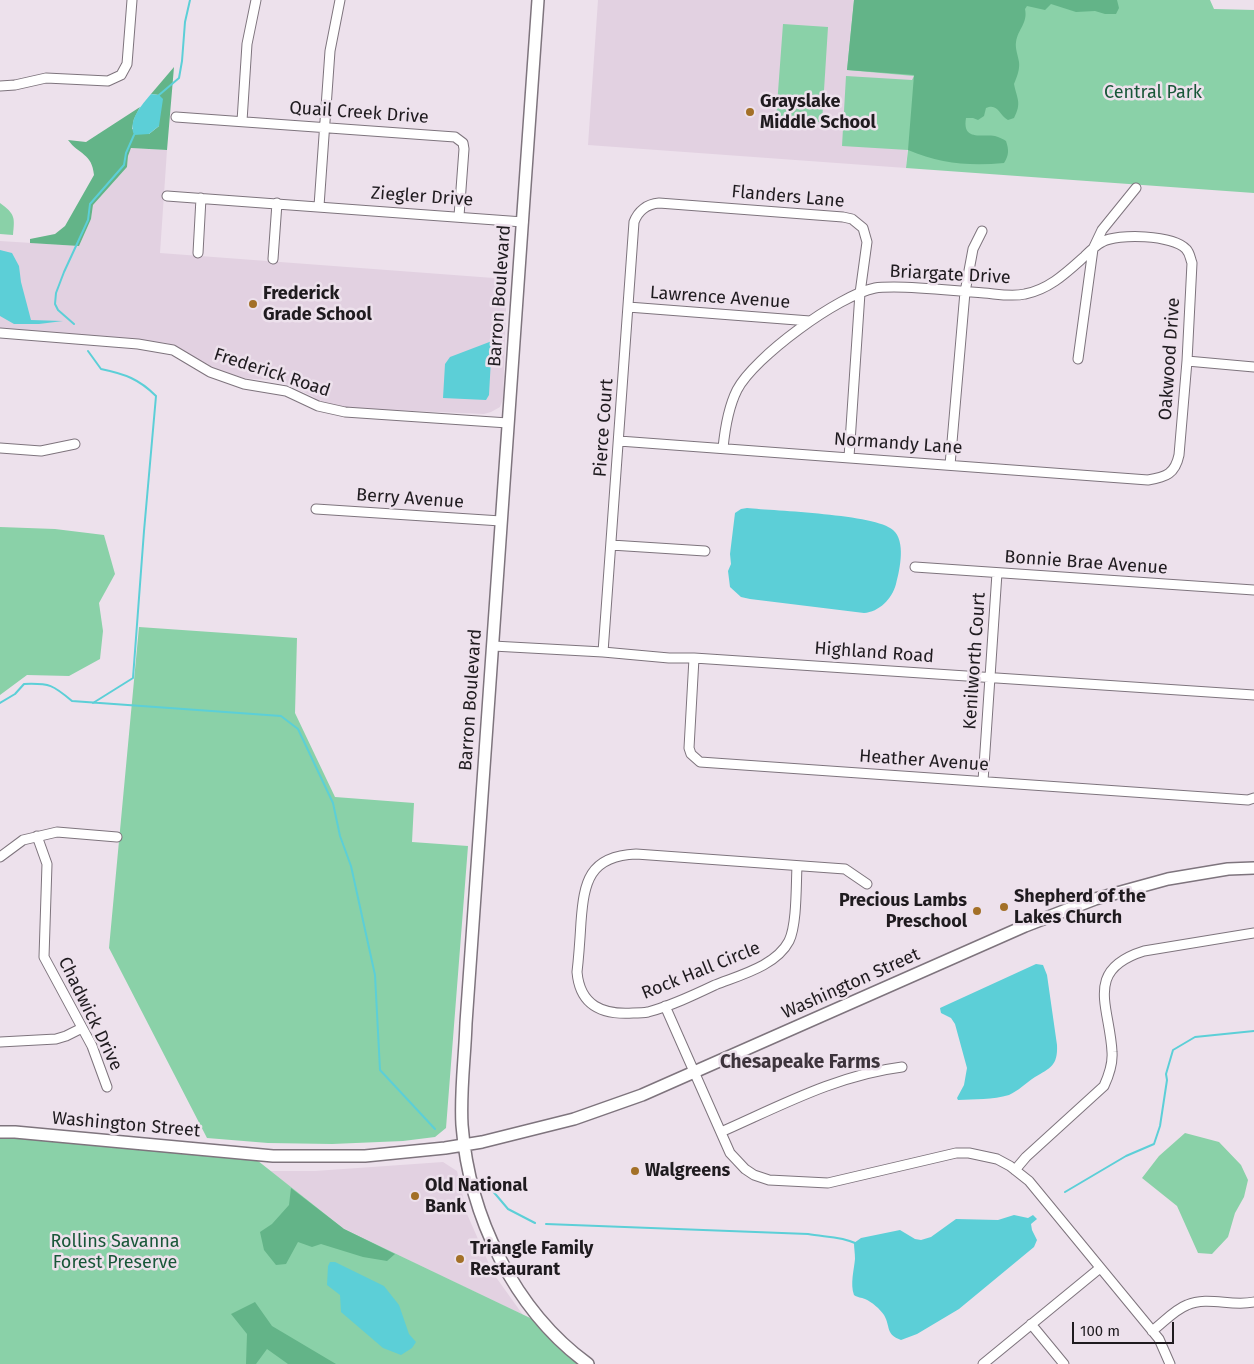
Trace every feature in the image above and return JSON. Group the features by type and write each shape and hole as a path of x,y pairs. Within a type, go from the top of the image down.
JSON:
{"main road":[{"name":"Barron Boulevard","path":"538,0 462,1102 466,1162 476,1200 502,1261 529,1305 542,1321 566,1346 588,1364"},
{"name":"Washington Street","path":"0,1132 273,1156 365,1156 464,1145 574,1119 642,1095 1069,908 1108,894 1168,879 1228,869 1254,868"}],"street":[{"path":"0,86 15,85 46,78 108,81 115,79 121,75 127,64 132,0"},
{"path":"242,121 247,44 256,0"},
{"path":"318,206 330,51 340,0"},
{"name":"Quail Creek Drive","path":"176,117 454,136 463,143 464,149 459,216"},
{"name":"Briargate Drive","path":"1092,249 1102,230 1136,188"},
{"name":"Ziegler Drive","path":"167,196 523,222"},
{"path":"198,253 202,198"},
{"path":"272,259 277,203"},
{"name":"Flanders Lane","path":"642,209 652,204 659,204 852,219 862,228 867,242 860,293"},
{"name":"Pierce Court","path":"603,652 634,222 642,209"},
{"path":"950,465 965,292 973,249 982,231"},
{"name":"Briargate Drive","path":"723,448 729,411 738,389 760,360 810,322 860,293 875,288 894,287 1024,294 1043,289 1059,279 1101,242 1112,238 1125,236 1161,239 1185,248"},
{"name":"Oakwood Drive","path":"1172,472 1179,455 1187,361 1192,263 1190,254 1185,248"},
{"path":"1078,359 1092,249"},
{"path":"849,457 860,293"},
{"name":"Lawrence Avenue","path":"628,307 810,322"},
{"name":"Frederick Road","path":"0,333 138,344 173,350 210,372 244,384 286,390 318,406 345,412 508,423"},
{"path":"1187,361 1254,367"},
{"name":"Normandy Lane","path":"619,441 1148,480 1162,478 1172,472"},
{"path":"0,448 41,451 75,444"},
{"name":"Berry Avenue","path":"316,509 502,522"},
{"path":"611,545 706,551"},
{"name":"Bonnie Brae Avenue","path":"915,567 1254,590"},
{"name":"Kenilworth Court","path":"983,781 997,573"},
{"name":"Highland Road","path":"493,646 1254,694"},
{"name":"Heather Avenue","path":"694,658 689,748 690,754 700,762 1248,800 1254,798"},
{"path":"0,857 23,840 57,832 117,837"},
{"name":"Chadwick Drive","path":"38,836 47,864 44,957 92,1046 107,1087"},
{"name":"Rock Hall Circle","path":"636,854 797,866 792,930 789,940 782,950 764,964 647,1012 619,1014 588,1006 580,988 577,972 583,893 598,864 620,855 636,854"},
{"path":"797,866 845,869 866,884"},
{"path":"1016,1170 1026,1157 1104,1086 1109,1074 1112,1052 1104,1001 1104,992 1110,972 1128,956 1144,951 1254,933"},
{"path":"665,1006 730,1153 736,1161 754,1175 769,1180 828,1184 956,1153 984,1155 997,1159 1016,1170 1028,1180 1159,1339 1170,1364"},
{"path":"0,1042 56,1039 82,1028"},
{"path":"721,1132 833,1083 874,1071 902,1067"},
{"path":"983,1364 1100,1268"},
{"path":"1152,1331 1187,1305 1198,1302 1242,1304 1254,1302"},
{"path":"1031,1324 1064,1364"}],"shaded area":[{"name":"Grayslake Middle School","path":"598,0 854,0 847,70 914,75 906,168 588,145"},
{"name":"Frederick Grade School","path":"131,148 167,150 160,253 507,279 503,399 500,407 484,414 342,408 321,403 312,396 279,381 244,378 217,370 167,343 0,329 0,241 79,246 91,219 93,205 127,167"},
{"path":"443,1162 457,1171 467,1214 493,1273 523,1315 344,1229 270,1171 315,1171"}],"green space":[{"name":"Central Park","path":"854,0 1210,0 1214,9 1254,10 1254,193 906,168 908,150 842,146 846,76 912,80 914,76 847,70"},
{"path":"854,0 1117,0 1119,8 1116,14 1105,14 1095,11 1076,12 1051,4 1045,10 1027,6 1024,22 1016,42 1019,65 1014,84 1018,105 1014,118 1008,120 996,108 990,107 986,108 984,116 978,120 966,118 967,130 970,133 974,135 995,136 1006,141 1008,155 1004,163 967,164 943,161 908,150 914,75 847,70"},
{"path":"783,24 828,27 822,122 776,119"},
{"path":"174,67 167,150 131,148 127,167 93,205 91,219 79,246 30,243 30,239 55,234 65,226 94,175 91,162 68,140 86,142 140,107 134,119 132,129 149,134 159,126 159,95 151,94"},
{"path":"0,203 13,216 13,235 0,234"},
{"path":"0,527 55,529 104,535 115,574 99,603 103,631 100,659 69,676 27,675 0,695"},
{"path":"139,627 297,638 295,713 335,797 414,803 412,842 468,846 446,1128 435,1137 403,1141 332,1144 268,1143 207,1138 109,948"},
{"name":"Rollins Savanna Forest Preserve","path":"0,1132 248,1153 344,1229 549,1327 590,1364 0,1364"},
{"path":"1185,1133 1219,1142 1241,1165 1248,1180 1244,1197 1235,1213 1228,1237 1212,1254 1198,1253 1177,1206 1142,1178 1159,1156"},
{"path":"291,1188 344,1229 395,1254 387,1261 363,1257 321,1244 312,1247 298,1242 286,1264 276,1265 264,1250 260,1232 272,1224 289,1205"},
{"path":"255,1302 272,1326 336,1364 288,1364 267,1349 256,1364 246,1364 247,1334 231,1314"}],"water":[{"path":"151,94 159,95 163,99 159,126 149,134 134,135 134,118"},
{"path":"0,250 12,253 19,266 21,282 31,320 63,321 39,324 14,324 0,316"},
{"path":"492,341 489,395 486,400 443,398 445,364 450,357"},
{"path":"747,508 867,520 893,530 900,541 901,556 898,578 888,600 875,610 864,613 741,597 730,587 728,571 731,564 730,554 735,513"},
{"path":"1036,964 1043,965 1047,975 1057,1045 1056,1058 1052,1066 1009,1095 990,1099 958,1100 957,1098 964,1085 967,1068 955,1024 951,1018 941,1013 940,1008"},
{"path":"1014,1215 1028,1218 1033,1215 1037,1219 1031,1224 1037,1240 1034,1247 959,1309 917,1334 901,1340 896,1338 890,1333 886,1319 878,1308 868,1300 854,1295 852,1282 855,1259 854,1243 861,1238 900,1230 915,1239 921,1240 931,1237 956,1219 998,1220"},
{"path":"330,1262 335,1262 384,1286 399,1305 409,1334 416,1342 412,1348 401,1355 383,1348 341,1312 340,1295 327,1285"}],"waterway":[{"path":"159,95 179,78 185,22 190,0"},
{"path":"74,324 58,310 55,304 56,293 88,220 90,204 124,165 126,153 134,135"},
{"path":"88,351 101,369 131,378 144,385 156,396 133,678 93,703"},
{"path":"0,703 15,694 24,684 40,684 55,688 72,701 281,716 298,729 333,803 340,836 351,866 375,975 380,1070 435,1129"},
{"path":"1065,1192 1126,1156 1154,1144 1160,1126 1167,1080 1166,1074 1173,1050 1195,1037 1254,1031"},
{"path":"486,1183 508,1209 535,1223"},
{"path":"546,1224 808,1234 838,1238 855,1243"}],"place":[{"name":"Grayslake Middle School","path":"750,112"},
{"name":"Frederick Grade School","path":"253,304"},
{"name":"Shepherd of the Lakes Church","path":"1004,907"},
{"name":"Precious Lambs Preschool","path":"977,911"},
{"name":"Walgreens","path":"635,1171"},
{"name":"Old National Bank","path":"415,1196"},
{"name":"Triangle Family Restaurant","path":"460,1259"}],"district":[{"name":"Chesapeake Farms","path":"800,1063"}]}
